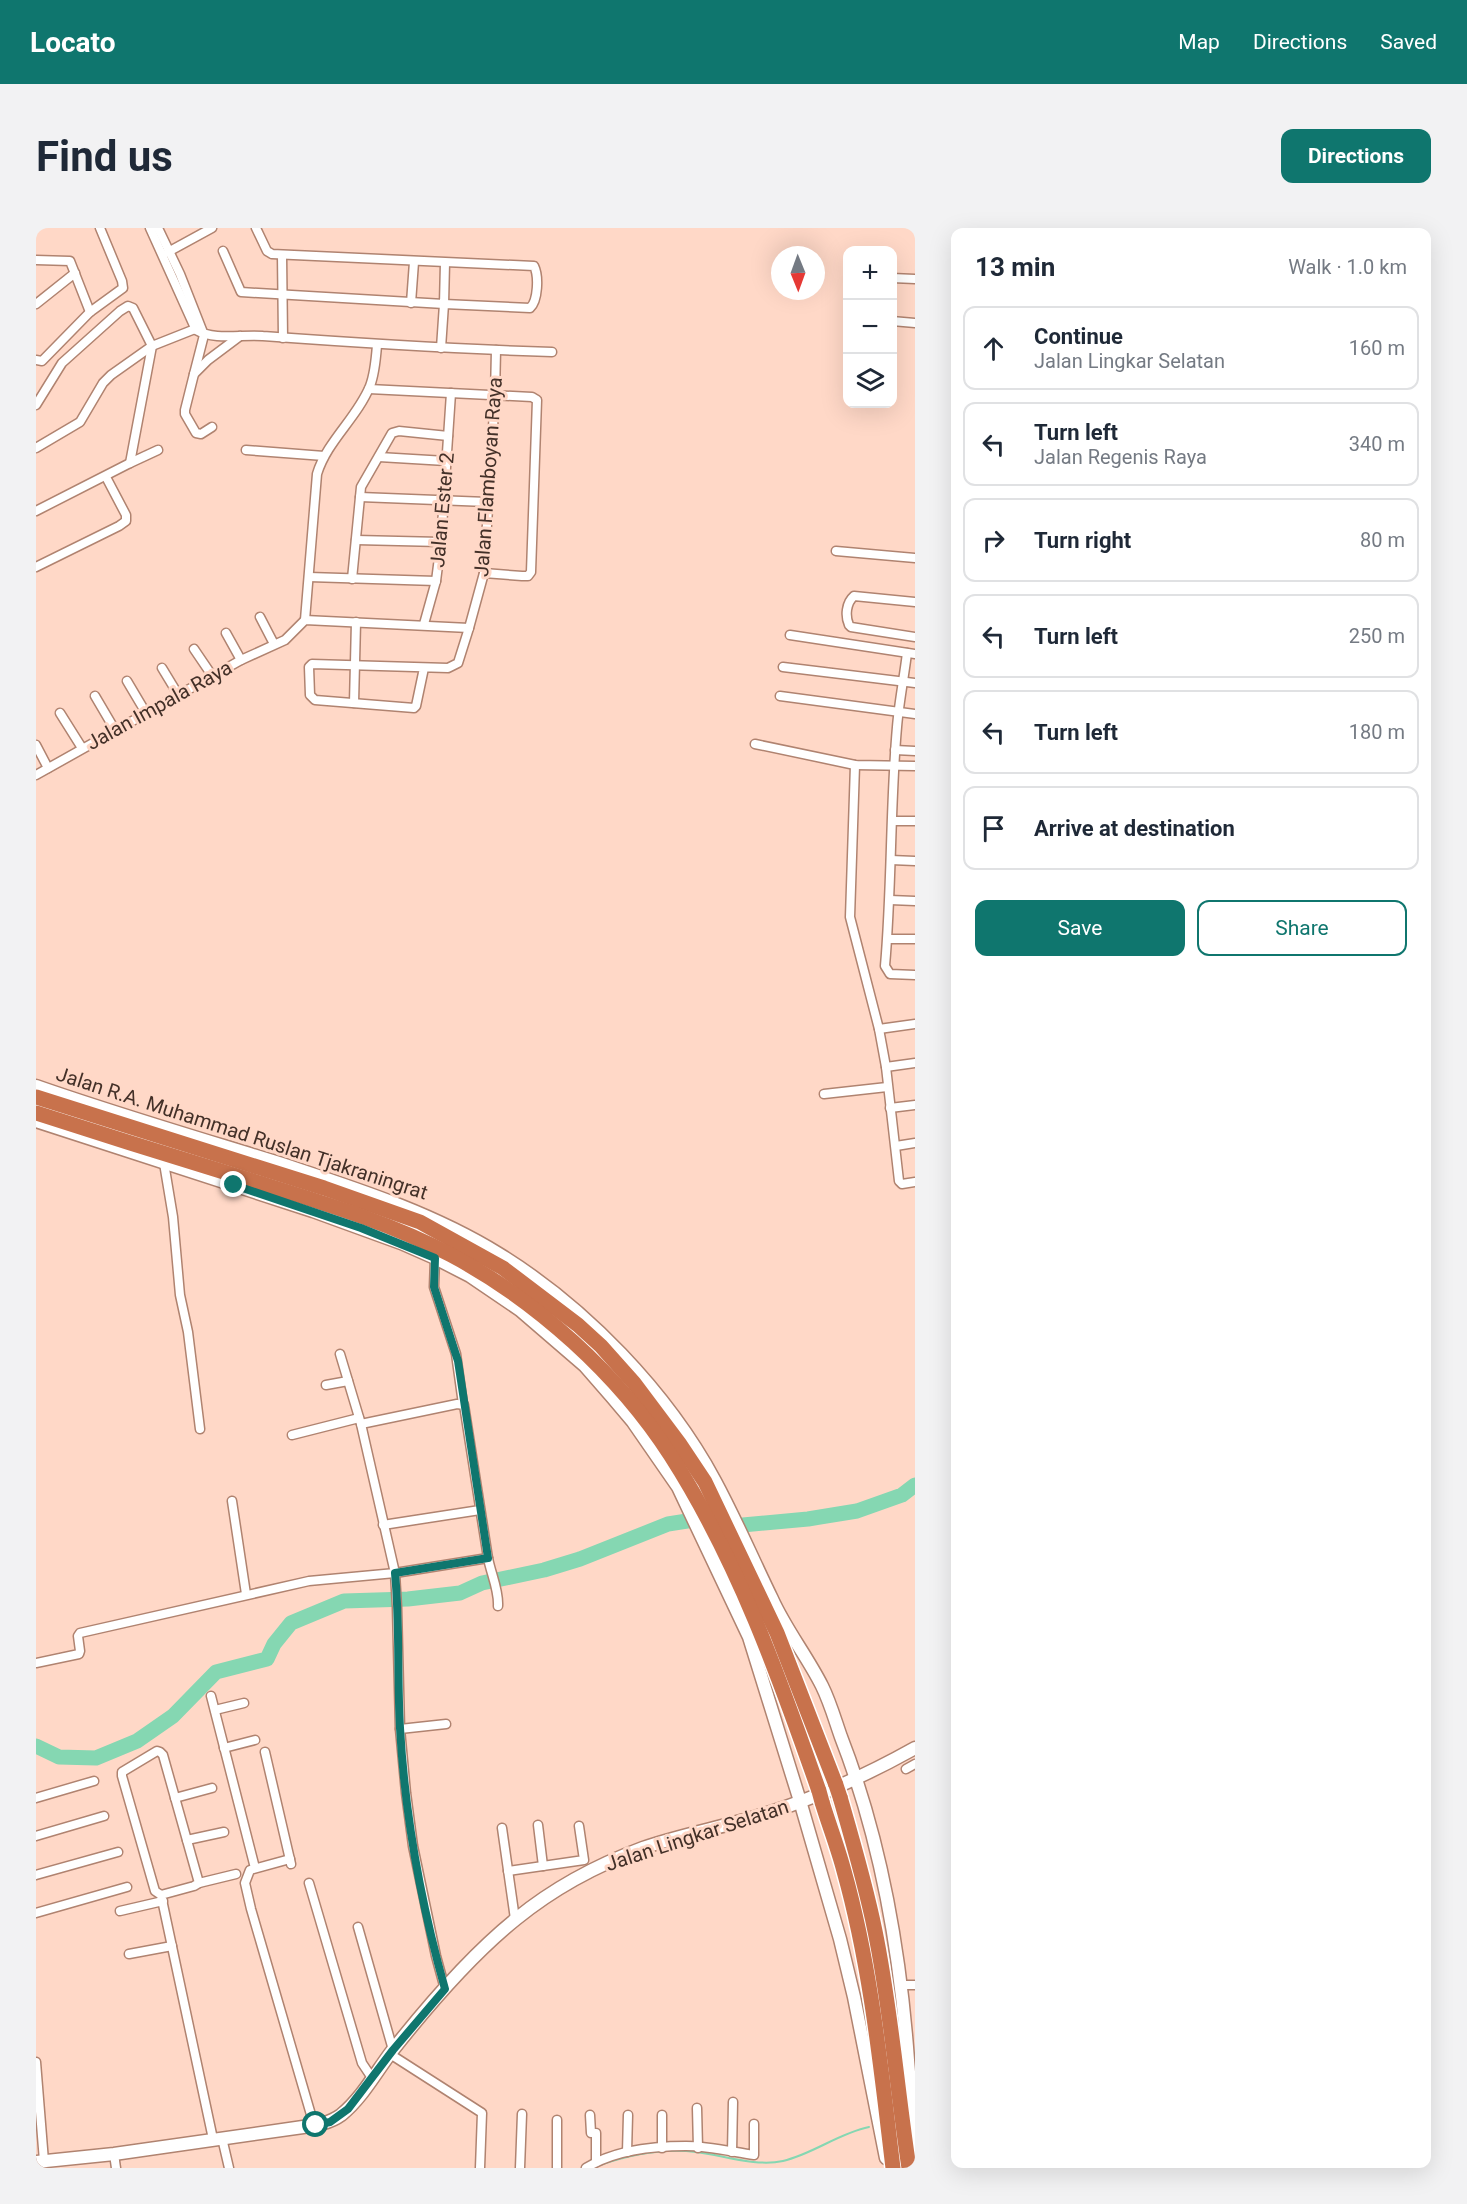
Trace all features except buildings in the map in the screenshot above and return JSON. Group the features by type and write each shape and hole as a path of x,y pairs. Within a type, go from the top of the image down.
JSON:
{"highway":[{"name":"Jalan R.A. Muhammad Ruslan Tjakraningrat","path":"36,1097 324,1188 420,1222 503,1268 550,1302 601,1346 634,1383 709,1480 763,1640 820,1796 844,1871 858,1933 877,2042 891,2168"},
{"name":"Jalan R.A. Muhammad Ruslan Tjakraningrat","path":"36,1113 367,1218 449,1254 486,1275 547,1318 621,1392 725,1526 777,1633 838,1791 860,1863 875,1932 911,2168"}],"street":[{"path":"36,360 42,360 90,312 121,289 123,284 100,228"},
{"path":"150,228 176,276 200,331 185,414 197,434 212,428"},
{"path":"158,228 176,276"},
{"path":"168,252 211,228"},
{"path":"223,251 241,292 530,308 535,301 537,273 531,265 282,255 267,251 256,228"},
{"path":"282,255 283,338"},
{"path":"36,260 71,262 90,312"},
{"path":"411,303 414,262"},
{"path":"441,348 445,263"},
{"path":"36,304 75,273"},
{"path":"897,278 915,279"},
{"path":"36,405 62,363 130,306 152,346 130,463"},
{"path":"897,321 915,323"},
{"path":"36,448 80,422 106,380 152,346 200,331 240,336 377,345 552,352"},
{"path":"194,374 208,360 240,336"},
{"path":"377,345 373,379 369,389 324,456 317,474 304,620 470,628"},
{"name":"Jalan Flamboyan Raya","path":"424,668 448,668 458,663 470,628 484,573 496,350"},
{"path":"369,389 536,399 538,403 531,572 528,576 484,573"},
{"name":"Jalan Ester 2","path":"424,624 436,581 441,542 451,393"},
{"path":"352,579 362,484 392,433 448,436"},
{"path":"36,511 158,450"},
{"path":"246,450 324,456"},
{"path":"379,457 446,461"},
{"path":"36,567 126,521 125,511 106,477"},
{"path":"360,497 487,502"},
{"path":"356,540 441,542"},
{"path":"836,551 915,558"},
{"path":"309,577 436,581"},
{"path":"915,602 854,596 848,603 847,618 851,627 915,637"},
{"path":"260,617 274,644"},
{"name":"Jalan Impala Raya","path":"36,775 242,660 285,640 304,620"},
{"path":"354,703 356,622"},
{"path":"226,633 242,660"},
{"path":"790,636 911,654 898,713 885,969 890,974 915,975"},
{"path":"194,649 213,677"},
{"path":"314,664 354,665 424,668 414,708 313,699 310,695 309,667 314,664"},
{"path":"783,667 915,683"},
{"path":"162,668 178,696"},
{"path":"127,681 146,713"},
{"path":"94,696 115,730"},
{"path":"780,696 915,714"},
{"path":"60,713 82,748"},
{"path":"755,744 855,765 915,766"},
{"path":"36,745 48,768"},
{"path":"895,750 915,751"},
{"path":"855,765 850,917 879,1029 886,1067 900,1183 915,1182"},
{"path":"893,820 915,821"},
{"path":"891,860 915,861"},
{"path":"890,900 915,901"},
{"path":"888,939 915,939"},
{"path":"879,1029 915,1024"},
{"path":"886,1067 915,1063"},
{"name":"Jalan R.A. Muhammad Ruslan Tjakraningrat","path":"36,1086 349,1187 420,1214 471,1237 558,1294 605,1337 664,1405 709,1480"},
{"path":"824,1094 887,1087"},
{"path":"890,1108 915,1105"},
{"name":"Jalan R.A. Muhammad Ruslan Tjakraningrat","path":"36,1121 361,1228 435,1258 470,1276 520,1310 585,1366 633,1422 659,1459 692,1514 749,1637 840,1938 885,2155 891,2168"},
{"path":"896,1146 915,1143"},
{"path":"164,1163 180,1295 188,1332 200,1429"},
{"path":"435,1258 434,1287 458,1361 480,1510 488,1558 498,1596 498,1606"},
{"path":"340,1354 360,1421 395,1573 398,1607 397,1662 400,1729 413,1846 445,1989"},
{"path":"326,1385 348,1381"},
{"path":"292,1435 463,1404"},
{"path":"232,1500 246,1594"},
{"path":"383,1525 480,1510"},
{"name":"Jalan R.A. Muhammad Ruslan Tjakraningrat","path":"725,1526 823,1688 857,1779 888,1900 901,1985 914,2101 915,2152 911,2168"},
{"path":"36,1663 78,1654 80,1633 246,1594 309,1581 395,1573 488,1558"},
{"path":"211,1696 255,1868"},
{"path":"215,1710 244,1703"},
{"path":"400,1729 446,1724"},
{"path":"225,1748 255,1740"},
{"name":"Jalan Lingkar Selatan","path":"40,2162 114,2154 330,2122 353,2103 445,1989 486,1945 515,1919 549,1894 605,1863 643,1848 741,1821 800,1801 857,1779 915,1748"},
{"path":"199,1883 175,1798 160,1752 157,1751 122,1772 155,1891 162,1898 218,2138 229,2168"},
{"path":"265,1752 290,1862 250,1870 245,1883 314,2125"},
{"path":"906,1769 915,1764"},
{"path":"36,1798 94,1781"},
{"path":"175,1798 212,1788"},
{"path":"36,1836 105,1816"},
{"path":"538,1825 543,1866"},
{"path":"508,1871 584,1860 579,1826"},
{"path":"502,1828 515,1919"},
{"path":"187,1840 224,1832"},
{"path":"36,1875 118,1852"},
{"path":"120,1911 199,1883 236,1874"},
{"path":"309,1883 362,2063 372,2078"},
{"path":"36,1913 127,1887"},
{"path":"358,1927 392,2052 482,2113 480,2168"},
{"path":"129,1954 172,1946"},
{"path":"901,1985 915,1985"},
{"path":"36,2062 40,2162"},
{"path":"732,2152 733,2102"},
{"path":"697,2108 698,2148"},
{"path":"520,2168 522,2114"},
{"path":"591,2115 591,2133 596,2133 596,2162"},
{"path":"627,2152 628,2115"},
{"path":"662,2115 662,2148"},
{"path":"557,2120 557,2168"},
{"path":"586,2168 607,2157 627,2152 685,2146 754,2155 754,2124"},
{"path":"114,2154 116,2168"}],"waterway":[{"path":"36,1746 59,1757 96,1758 137,1741 173,1716 216,1672 267,1659 274,1644 291,1623 344,1601 408,1599 460,1593 482,1583 544,1570 580,1559 668,1524 700,1519 732,1526 808,1519 857,1511 902,1495 915,1485"},
{"path":"600,2165 635,2155 672,2151 696,2152 761,2163 783,2161 869,2127"}],"route":[{"path":"234,1185 361,1228 435,1258 433,1283 458,1361 488,1558 395,1573 398,1607 397,1665 400,1729 406,1793 413,1846 445,1989 393,2050 348,2109 330,2122 316,2125"}]}
